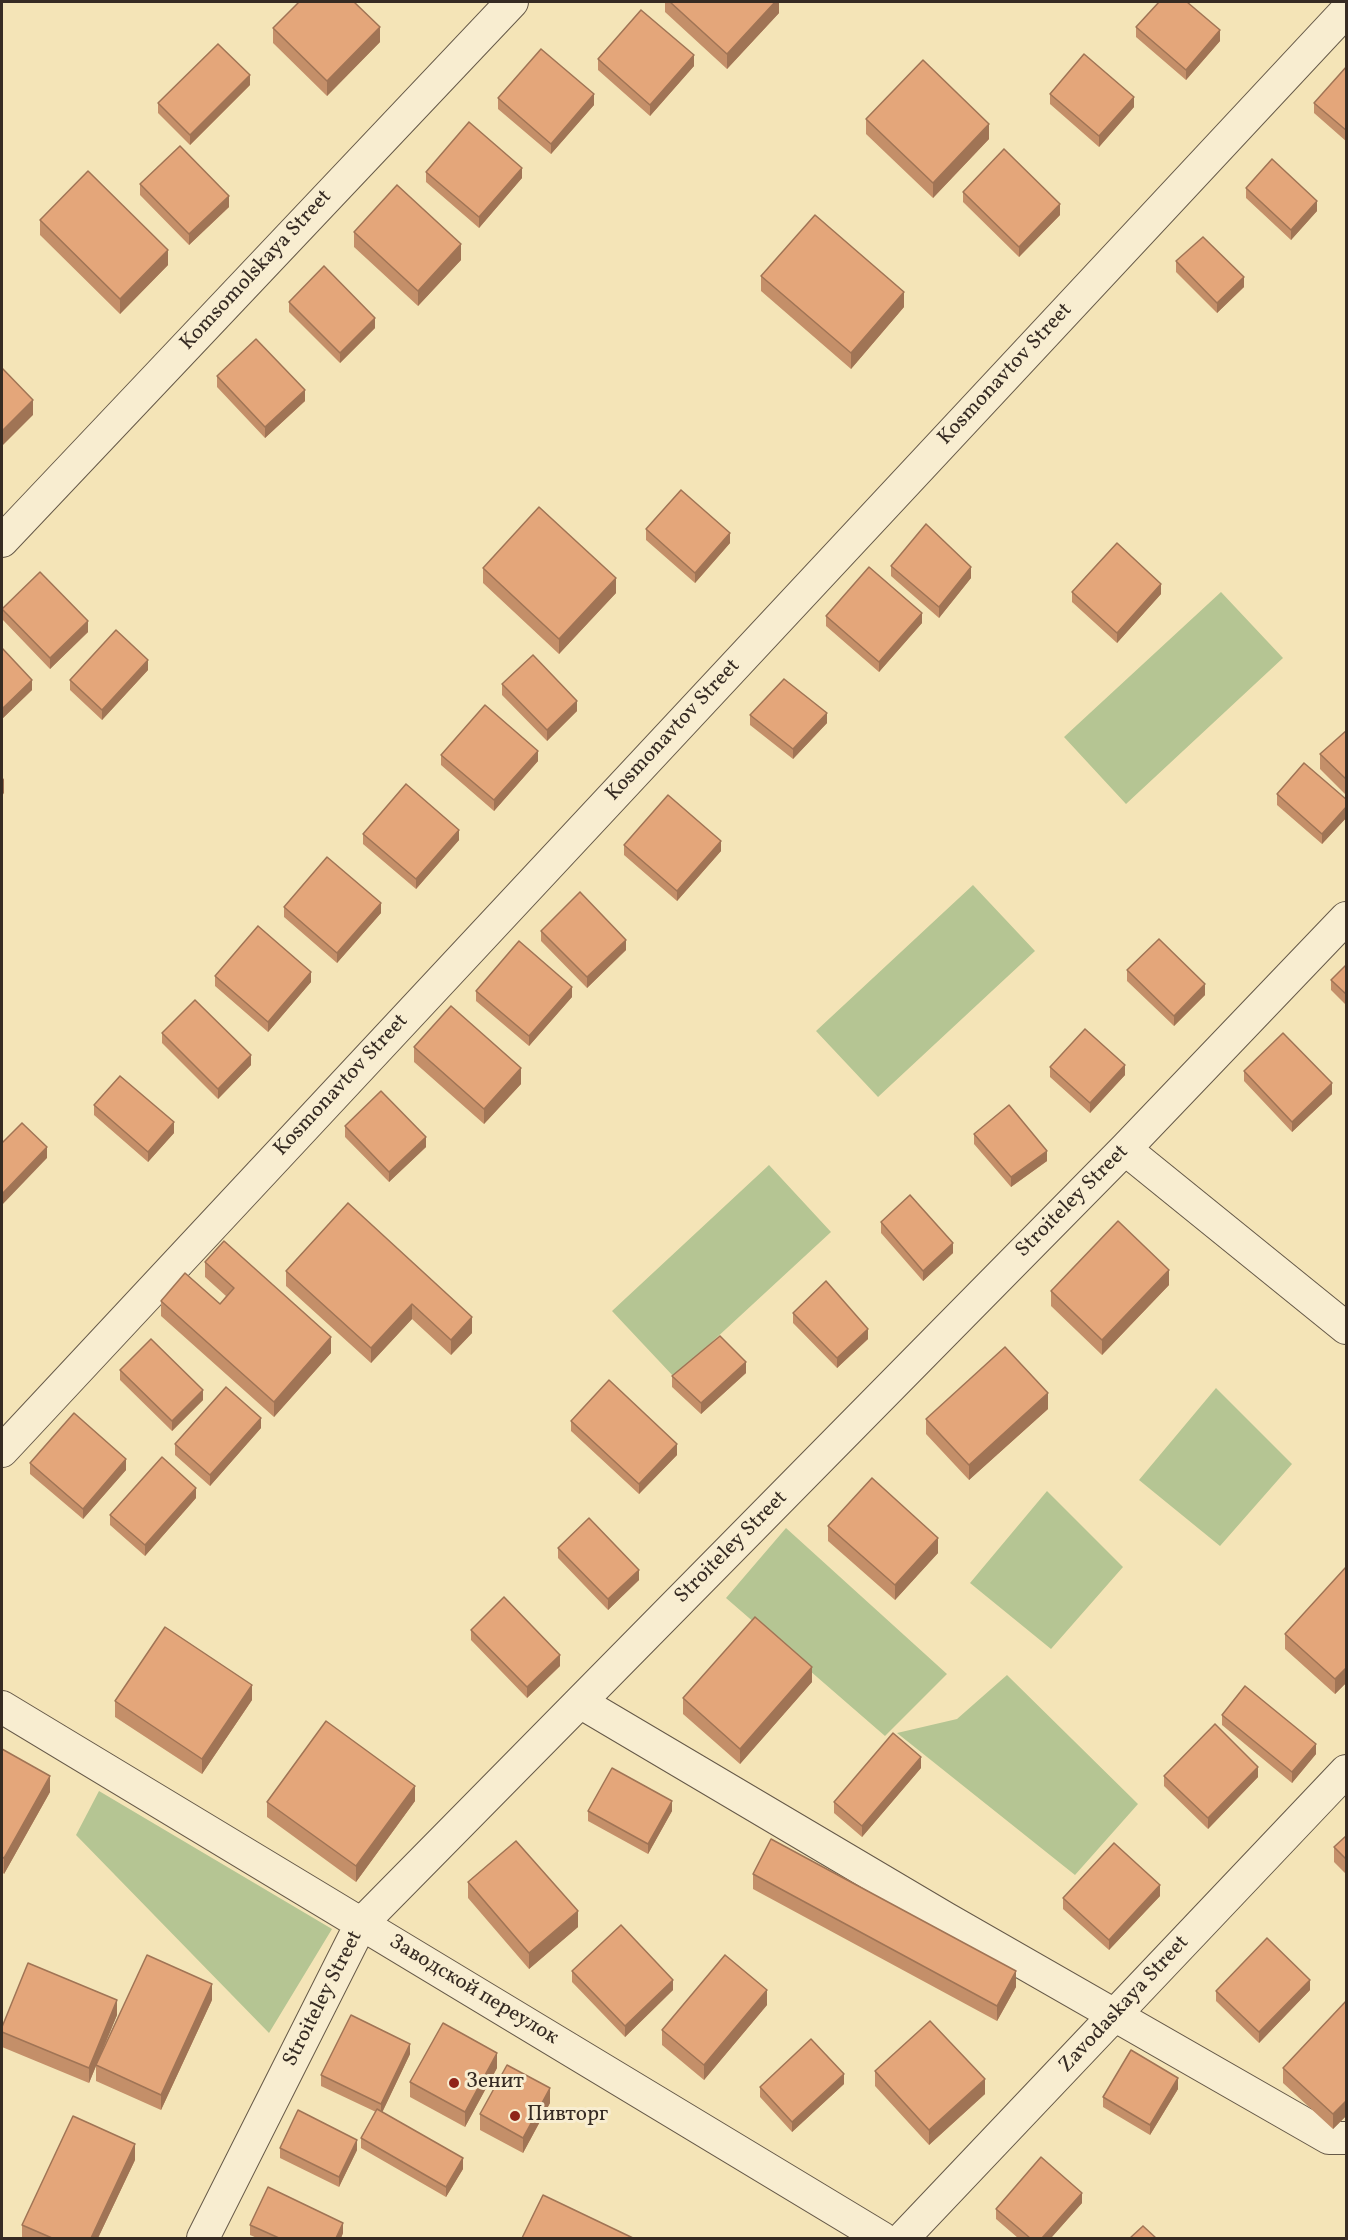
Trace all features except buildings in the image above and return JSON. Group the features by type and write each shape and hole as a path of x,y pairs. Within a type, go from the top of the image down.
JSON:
{"street":[{"name":"Komsomolskaya Street","path":"2,541 512,2"},
{"name":"Kosmonavtov Street","path":"2,1450 1347,10"},
{"name":"Stroiteley Street","path":"203,2238 361,1924 1125,1149 1347,918"},
{"path":"1125,1149 1347,1328"},
{"path":"580,1702 945,1918 1329,2138 1347,2138"},
{"name":"Заводской переулок","path":"2,1707 882,2238"},
{"name":"Zavodaskaya Street","path":"903,2238 1347,1771"}],"green space":[{"path":"1221,592 1283,658 1126,804 1064,737"},
{"path":"973,885 1035,951 878,1097 816,1031"},
{"path":"769,1165 831,1232 674,1377 612,1311"},
{"path":"1216,1388 1292,1464 1220,1546 1139,1480"},
{"path":"1047,1491 1123,1567 1051,1649 970,1583"},
{"path":"786,1528 947,1674 885,1736 726,1598"},
{"path":"1007,1675 1138,1804 1075,1875 897,1733 957,1719"},
{"path":"99,1791 332,1929 269,2033 76,1835"}],"place":[{"name":"Зенит","path":"454,2083"},
{"name":"Пивторг","path":"515,2116"}]}
